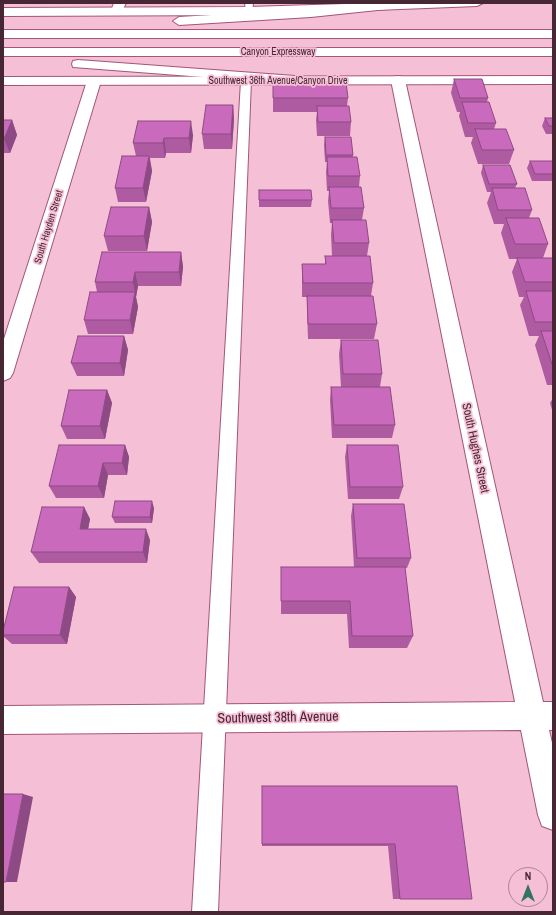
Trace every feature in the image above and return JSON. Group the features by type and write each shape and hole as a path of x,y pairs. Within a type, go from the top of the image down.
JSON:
{"main road":[{"path":"3,12 118,7 249,7 477,3"},
{"path":"3,33 55,27 311,13 387,5"},
{"name":"Canyon Expressway","path":"3,33 553,34"},
{"name":"Canyon Expressway","path":"3,52 553,52"},
{"path":"3,58 295,80"},
{"name":"South Hughes Street","path":"398,80 542,716 553,815"},
{"name":"Southwest 36th Avenue/Canyon Drive","path":"3,81 553,80"},
{"name":"South Hayden Street","path":"3,373 94,81"},
{"name":"Southwest 38th Avenue","path":"3,720 542,716"}],"lane":[{"path":"205,912 246,81"}],"building":[{"path":"454,79 482,79 488,98 460,98"},
{"path":"273,82 346,82 348,98 273,98"},
{"path":"462,102 489,102 496,123 468,123"},
{"path":"206,105 233,105 231,134 202,134"},
{"path":"317,106 349,106 351,122 318,122"},
{"path":"545,118 553,118 553,126 549,126"},
{"path":"3,120 12,120 4,139 3,139"},
{"path":"138,121 191,121 189,138 164,138 163,143 133,143"},
{"path":"475,129 506,129 514,150 482,150"},
{"path":"325,137 351,137 353,155 326,155"},
{"path":"122,156 149,156 143,188 115,188"},
{"path":"327,157 357,157 360,176 328,176"},
{"path":"530,161 553,161 553,174 535,174"},
{"path":"483,165 510,165 517,184 489,184"},
{"path":"329,187 361,187 364,208 331,208"},
{"path":"492,188 525,188 532,210 498,210"},
{"path":"259,190 311,190 312,200 259,200"},
{"path":"111,207 149,207 144,236 104,236"},
{"path":"506,218 539,218 548,244 515,244"},
{"path":"332,220 366,220 369,243 334,243"},
{"path":"102,252 181,252 179,272 135,272 133,282 95,282"},
{"path":"325,256 370,256 373,283 303,283 302,264 326,264"},
{"path":"517,258 553,258 553,282 525,282"},
{"path":"526,291 553,291 553,322 535,322"},
{"path":"90,292 135,292 130,320 84,320"},
{"path":"307,296 373,296 377,324 308,324"},
{"path":"541,331 553,331 553,367"},
{"path":"78,336 124,336 120,363 71,363"},
{"path":"341,340 378,340 382,374 343,374"},
{"path":"331,387 390,387 395,425 334,425"},
{"path":"69,390 107,390 100,426 61,426"},
{"path":"59,445 125,445 122,463 103,463 98,486 49,486"},
{"path":"347,445 398,445 403,487 350,487"},
{"path":"115,501 152,501 150,517 112,517"},
{"path":"353,504 404,504 411,558 357,558"},
{"path":"42,507 84,507 80,529 146,529 143,552 31,552"},
{"path":"281,567 405,567 413,636 352,636 350,601 281,601"},
{"path":"14,587 69,587 60,635 3,635"},
{"path":"262,786 457,786 472,899 400,899 395,844 262,844"},
{"path":"3,794 23,794 6,882 3,882"}]}
